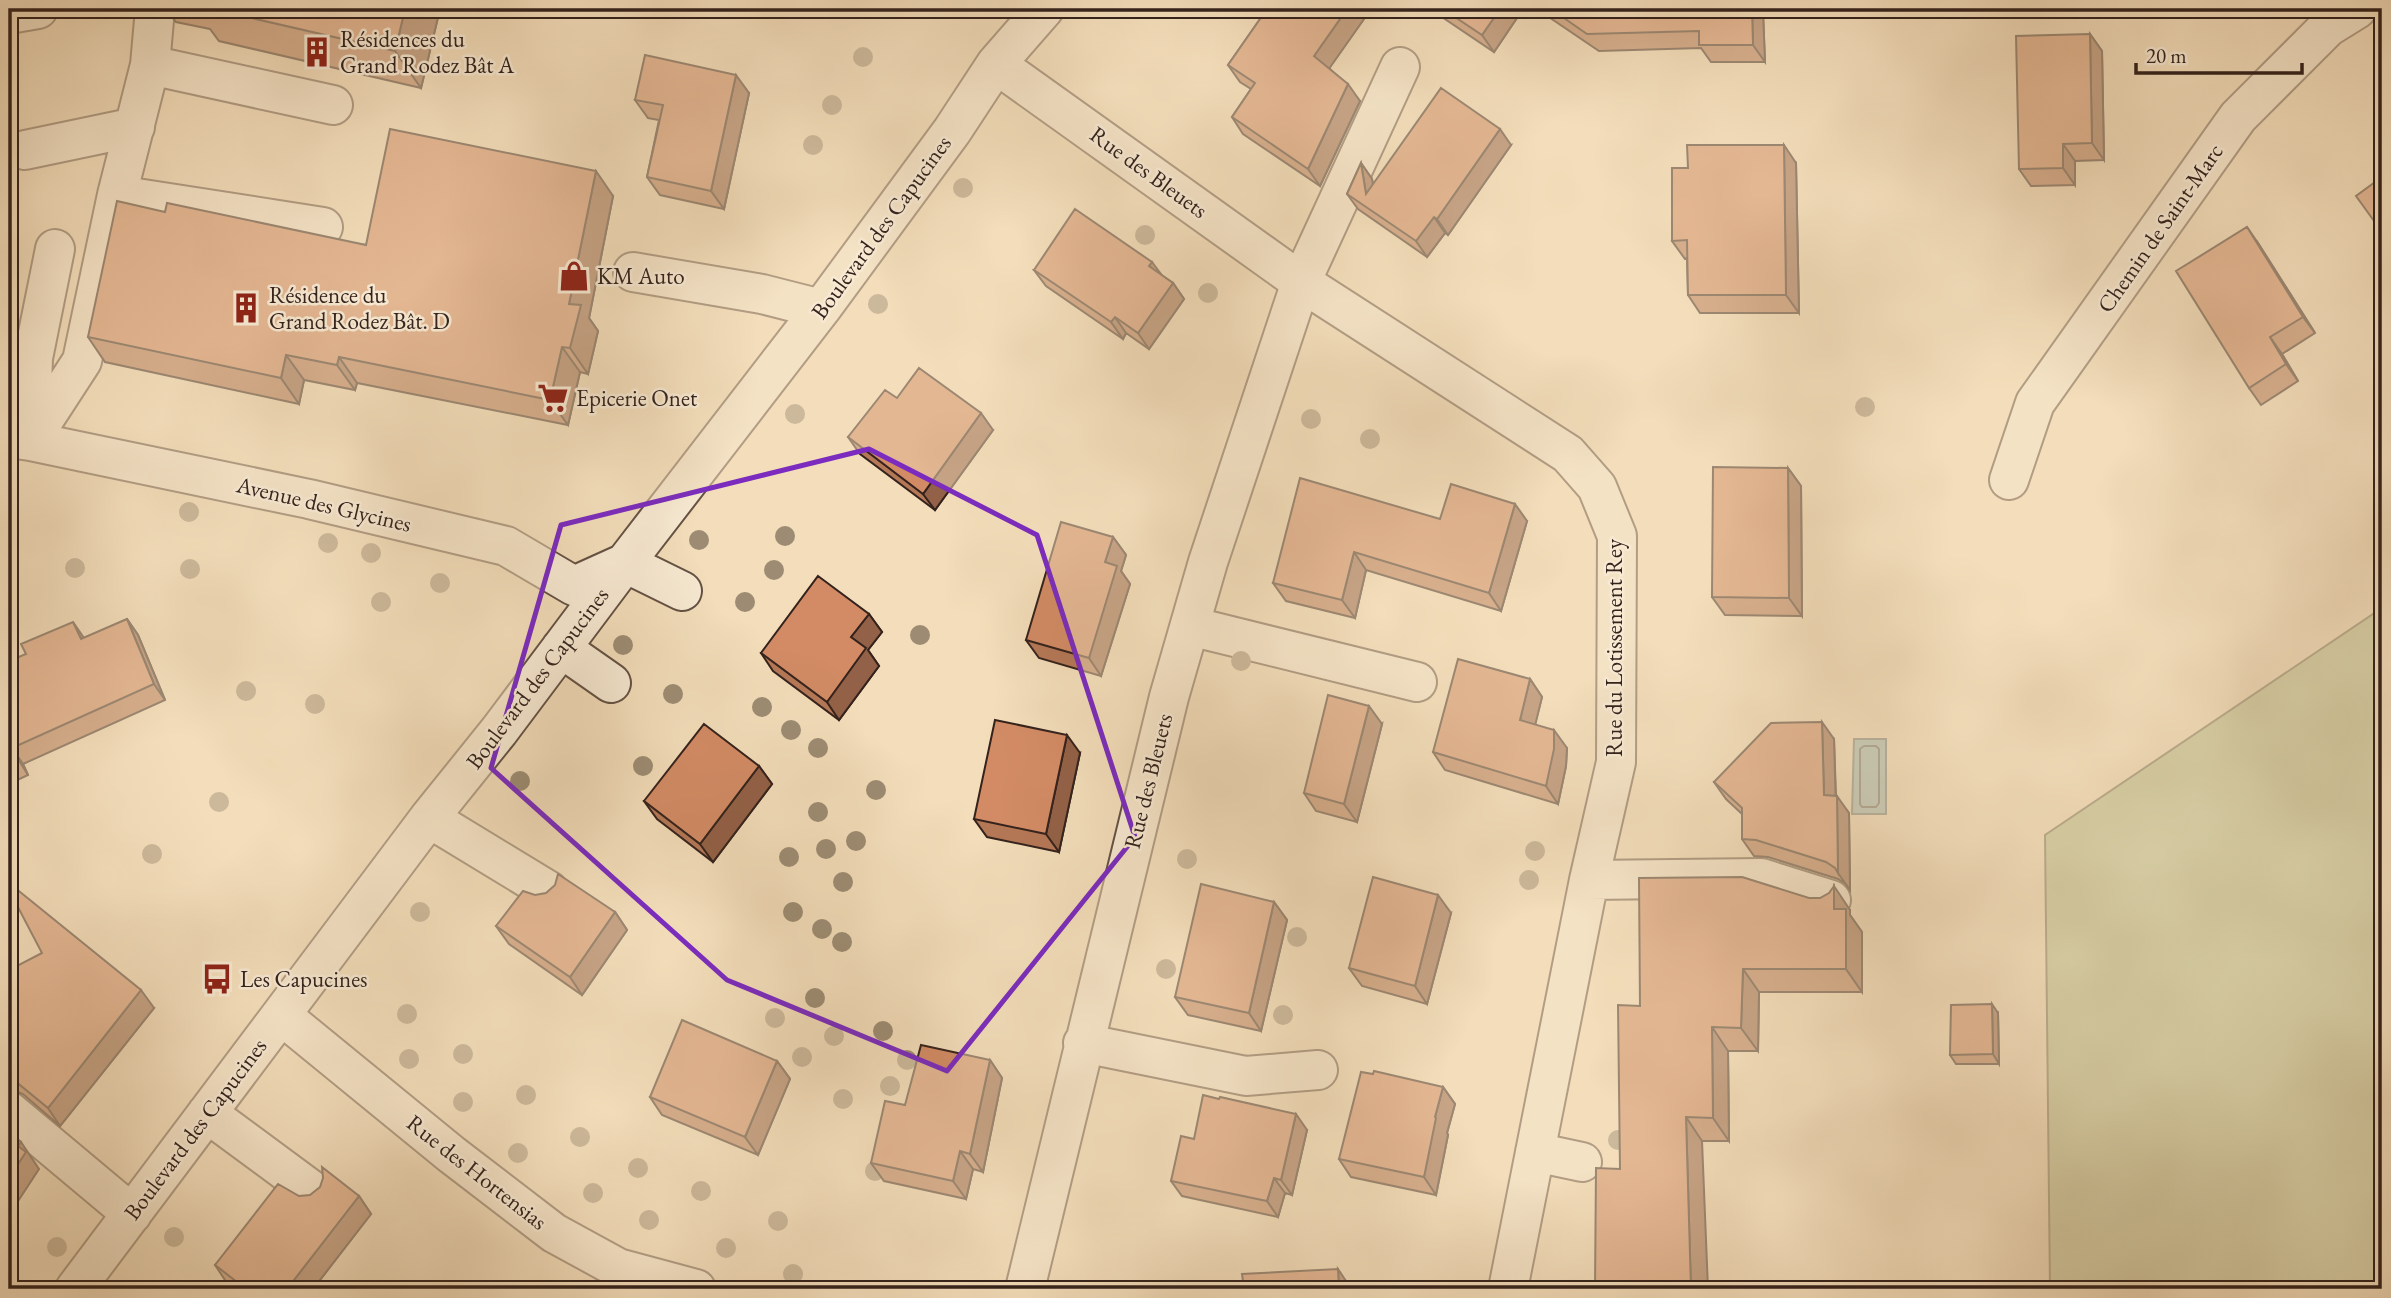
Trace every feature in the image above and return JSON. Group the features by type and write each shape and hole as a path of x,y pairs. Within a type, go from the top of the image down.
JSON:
{"street":[{"path":"9,15 38,9"},
{"path":"20,440 82,361 117,195 150,65 155,9"},
{"name":"Boulevard des Capucines","path":"996,64 1010,9"},
{"name":"Boulevard des Capucines","path":"75,1289 429,818 821,309 952,131 996,64 1044,9"},
{"name":"Chemin de Saint-Marc","path":"2009,480 2035,403 2238,117 2328,27 2357,9"},
{"name":"Rue des Bleuets","path":"996,64 1301,282"},
{"path":"150,65 333,104"},
{"name":"Rue des Bleuets","path":"1025,1289 1169,697 1208,562 1301,282 1400,67"},
{"path":"25,150 135,127"},
{"path":"117,195 323,227"},
{"path":"20,440 55,249"},
{"path":"633,272 762,295 821,309"},
{"name":"Rue du Lotissement Rey","path":"1301,282 1568,454 1597,487 1617,536 1616,762 1589,880 1508,1289"},
{"name":"Avenue des Glycines","path":"20,440 309,499 506,546 573,586 625,563"},
{"path":"625,563 682,591"},
{"path":"1190,626 1417,682"},
{"path":"561,648 611,683"},
{"path":"429,818 550,891"},
{"path":"1589,880 1761,878 1831,900"},
{"name":"Rue des Hortensias","path":"281,1015 451,1154 616,1278 696,1289"},
{"path":"1083,1043 1246,1076 1318,1070"},
{"path":"9,1111 132,1214"},
{"path":"207,1113 314,1192"},
{"path":"1535,1152 1582,1162"}],"highlighted area":[{"path":"869,449 1037,535 1135,837 947,1071 727,980 491,768 561,525"}],"green space":[{"path":"2382,608 2382,1289 2050,1289 2045,835"}],"water":[{"path":"1854,739 1886,739 1886,814 1852,814"}],"building":[{"path":"212,9 405,9 395,51"},
{"path":"1267,9 1347,9 1314,56 1348,84 1308,169 1232,117 1255,83 1228,65"},
{"path":"1443,9 1500,9 1482,35"},
{"path":"1551,9 1752,9 1753,45 1699,45 1699,31 1587,34"},
{"path":"2090,34 2092,143 2063,144 2063,168 2019,169 2016,36"},
{"path":"645,55 736,75 711,191 647,177 663,105 635,100"},
{"path":"1441,88 1500,129 1437,219 1434,217 1416,241 1347,194 1361,163 1366,194"},
{"path":"390,129 596,171 569,304 581,305 570,348 562,347 550,400 339,357 337,365 286,355 281,378 88,337 117,201 165,212 167,203 366,245"},
{"path":"1687,145 1784,145 1786,295 1688,295 1687,240 1672,241 1672,168 1688,168"},
{"path":"2382,177 2382,232 2356,196"},
{"path":"1075,209 1152,262 1149,266 1173,283 1138,333 1115,317 1111,322 1034,270"},
{"path":"2247,227 2303,317 2270,337 2286,364 2249,388 2176,271"},
{"path":"919,368 981,413 923,494 848,437 885,390 897,398"},
{"path":"1713,467 1788,468 1789,598 1712,597"},
{"path":"1300,478 1440,519 1451,484 1515,504 1489,593 1354,552 1342,600 1273,583"},
{"path":"1061,522 1113,537 1105,562 1117,566 1089,658 1026,640"},
{"path":"818,576 869,614 851,637 866,648 827,702 761,653"},
{"path":"127,619 154,684 12,748 18,759 9,763 9,661 26,654 21,644 73,622 81,639"},
{"path":"1458,659 1530,679 1520,720 1554,730 1554,749 1546,786 1433,752"},
{"path":"1328,695 1369,706 1344,804 1304,793"},
{"path":"995,720 1067,735 1046,834 974,819"},
{"path":"1822,722 1824,795 1837,796 1838,873 1826,862 1756,840 1742,839 1742,808 1714,782 1771,723"},
{"path":"704,724 759,766 700,844 644,801"},
{"path":"558,874 615,912 570,977 496,926 523,891 535,895 546,893 555,885"},
{"path":"1373,877 1438,895 1415,986 1349,968"},
{"path":"1742,877 1809,898 1820,898 1834,886 1834,909 1846,909 1846,969 1743,969 1741,1028 1712,1027 1713,1118 1686,1117 1691,1289 1595,1289 1596,1168 1620,1169 1618,1005 1640,1006 1639,878"},
{"path":"9,883 141,990 48,1108 9,1076 9,970 42,953 9,890"},
{"path":"1201,884 1274,902 1249,1013 1175,997"},
{"path":"1992,1004 1993,1054 1950,1055 1951,1005"},
{"path":"682,1020 777,1061 745,1137 650,1097"},
{"path":"921,1045 990,1060 970,1154 960,1151 953,1181 871,1163 885,1101 905,1105"},
{"path":"1374,1071 1443,1087 1424,1177 1339,1159 1361,1072 1373,1074"},
{"path":"1203,1095 1296,1114 1281,1180 1274,1178 1267,1201 1171,1181 1181,1136 1194,1139"},
{"path":"9,1132 21,1142 18,1146 26,1152 9,1178"},
{"path":"322,1167 359,1196 287,1289 246,1289 215,1265 278,1184 299,1196 310,1195 320,1187"},
{"path":"1338,1269 1339,1289 1244,1289 1242,1274"}],"place":[{"name":"Résidences du Grand Rodez Bât A","path":"317,52"},
{"name":"KM Auto","path":"574,276"},
{"name":"Résidence du Grand Rodez Bât. D","path":"246,308"},
{"name":"Epicerie Onet","path":"553,398"},
{"name":"Les Capucines","path":"217,979"}]}
